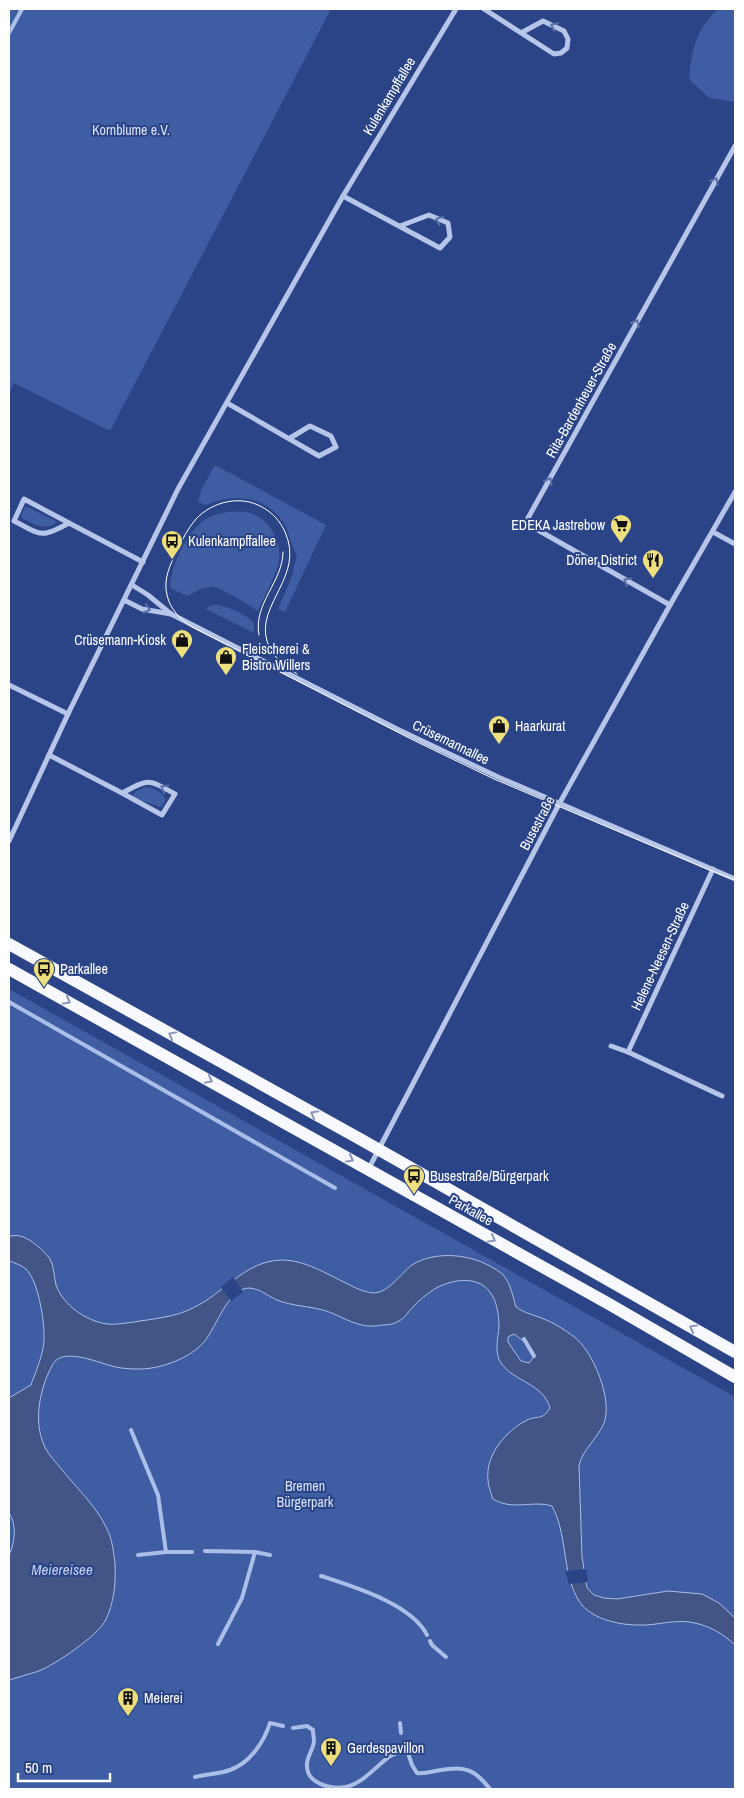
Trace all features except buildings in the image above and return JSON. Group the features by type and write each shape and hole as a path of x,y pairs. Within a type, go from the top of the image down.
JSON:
{"main road":[{"name":"Parkallee","path":"9,944 379,1150 735,1352"},
{"name":"Parkallee","path":"9,969 368,1169 735,1377"}],"street":[{"name":"Kulenkampffallee","path":"9,841 68,714 178,489 342,196 456,9"},
{"path":"484,9 521,33 554,54 561,53 567,48 568,39 564,31 543,21 521,33"},
{"name":"Rita-Bardenheuer-Straße","path":"670,605 529,525 528,518 735,146"},
{"path":"342,196 440,248 450,238 448,223 429,215 400,226"},
{"path":"227,404 319,456 336,447 331,436 310,426 290,438"},
{"name":"Busestraße","path":"368,1169 560,803 735,492"},
{"path":"68,522 51,533 41,534 14,521 24,499 68,522 143,562"},
{"path":"713,532 735,544"},
{"name":"Crüsemannallee","path":"132,585 148,595 171,614 405,733 498,777 735,878"},
{"name":"Crüsemannallee","path":"124,600 142,609 171,614"},
{"path":"9,685 68,714"},
{"path":"49,755 162,816 175,794 152,781 144,782 122,793"},
{"name":"Helene-Neesen-Straße","path":"628,1052 713,869"},
{"path":"611,1046 628,1052 722,1096"}],"green space":[{"name":"Kornblume e.V.","path":"9,9 331,9 110,431 14,383 9,393"},
{"path":"718,9 735,9 735,102 709,98 689,79 693,49 696,41 704,25"},
{"path":"215,465 326,525 285,612 278,609 292,576 297,555 285,526 276,513 267,506 248,499 227,499 206,505 198,502 201,490"},
{"path":"27,507 57,522 43,527 30,522 21,517 24,508"},
{"path":"227,512 247,512 261,519 272,530 278,544 278,566 258,611 217,588 206,587 187,596 170,588 173,569 193,530 208,518"},
{"path":"215,605 243,614 252,621 254,633 206,609 209,606"},
{"path":"146,787 159,791 164,797 164,804 160,807 135,798 133,795 135,792"},
{"name":"Bremen Bürgerpark","path":"9,989 735,1397 735,1789 9,1789"}],"water":[{"name":"Meiereisee","path":"9,1236 19,1236 28,1239 50,1259 56,1285 64,1299 83,1316 110,1324 156,1319 186,1311 204,1302 245,1272 268,1262 281,1260 299,1262 366,1292 373,1293 389,1287 412,1265 432,1257 465,1257 486,1264 504,1276 510,1287 516,1307 544,1319 573,1336 588,1352 599,1376 606,1402 604,1423 579,1465 582,1557 587,1588 594,1595 617,1599 668,1591 702,1594 719,1603 735,1618 735,1645 717,1631 695,1623 677,1622 646,1625 619,1623 600,1618 585,1608 573,1589 569,1578 557,1517 552,1506 545,1504 515,1505 493,1499 488,1485 488,1471 493,1453 498,1445 519,1425 527,1420 545,1415 550,1408 541,1393 513,1375 501,1363 497,1350 499,1318 494,1300 484,1286 462,1280 439,1286 425,1296 396,1323 372,1326 357,1324 323,1310 283,1302 249,1288 235,1294 229,1301 209,1336 198,1348 176,1361 150,1368 129,1369 83,1358 65,1356 53,1364 48,1373 40,1404 39,1425 41,1436 49,1454 91,1504 109,1533 115,1564 114,1593 105,1621 85,1642 39,1671 9,1680 9,1555 13,1545 14,1534 12,1517 9,1513 9,1398 31,1385 41,1357 44,1330 41,1307 31,1275 20,1265 9,1261","holes":["514,1334 533,1351 533,1358 529,1363 521,1361 508,1342 508,1337"]}],"pier":[{"path":"233,1277 243,1292 231,1301 221,1287"},
{"path":"586,1569 588,1582 569,1584 565,1571"}],"waterway":[{"path":"9,33 22,9"},
{"path":"9,1002 335,1188"},
{"path":"524,1339 534,1356"},
{"path":"131,1430 158,1495 166,1552"},
{"path":"205,1551 255,1552 270,1555"},
{"path":"138,1555 192,1552"},
{"path":"218,1644 242,1598 255,1552"},
{"path":"321,1576 349,1585 395,1605 419,1624 427,1635"},
{"path":"430,1641 446,1657"},
{"path":"195,1777 237,1767 255,1751 270,1723 283,1726"},
{"path":"400,1723 401,1733"},
{"path":"293,1728 307,1726 313,1730 314,1742 307,1768 315,1781 326,1786 341,1788 353,1785 390,1756 399,1752 408,1753 417,1773 457,1768 464,1769 475,1774 490,1789"}],"tram line":[{"path":"297,674 275,656 267,641 265,627 289,562 290,548 285,532 273,515 254,503 236,501 219,504 196,519 183,538 168,572 166,589 170,605 192,627 413,740 494,779 735,880"},
{"path":"259,635 258,623 260,613 282,563 283,552"}],"place":[{"name":"EDEKA Jastrebow","path":"621,544"},
{"name":"Kulenkampffallee","path":"172,560"},
{"name":"Döner District","path":"653,579"},
{"name":"Crüsemann-Kiosk","path":"182,659"},
{"name":"Fleischerei & Bistro Willers","path":"226,676"},
{"name":"Haarkurat","path":"499,745"},
{"name":"Parkallee","path":"44,988"},
{"name":"Busestraße/Bürgerpark","path":"414,1195"},
{"name":"Meierei","path":"128,1717"},
{"name":"Gerdespavillon","path":"331,1767"}]}
